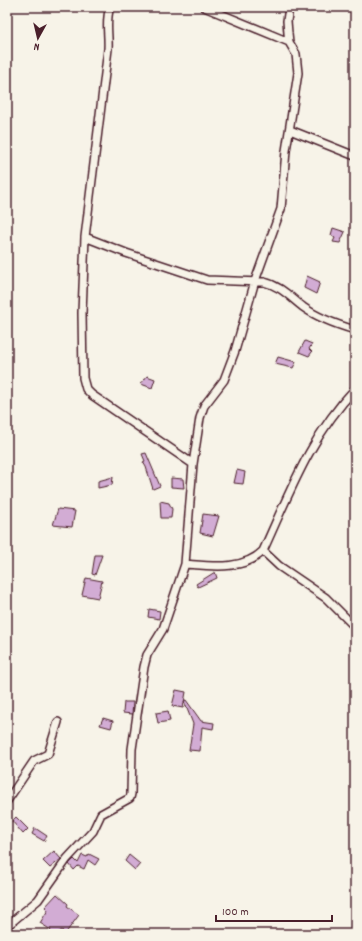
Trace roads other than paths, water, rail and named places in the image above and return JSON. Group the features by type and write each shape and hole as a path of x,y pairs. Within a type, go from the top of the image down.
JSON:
{"street":[{"path":"110,7 106,21 108,49 85,237 82,332 83,378 86,388 115,412 193,464"},
{"path":"204,7 289,42"},
{"path":"7,926 38,900 67,859 93,831 101,814 130,798 132,749 144,667 147,655 163,629 182,579 185,564 193,464 200,418 204,406 224,380 235,351 255,281 281,209 298,73 296,54 289,42 287,21 289,7"},
{"path":"290,130 355,156"},
{"path":"85,237 126,254 207,280 255,281 272,284 282,289 310,312 355,330"},
{"path":"185,564 232,566 242,564 258,556 263,551 304,460 334,416 355,389"},
{"path":"263,551 279,566 326,598 355,627"},
{"path":"7,800 34,762 48,754 58,722"}]}
